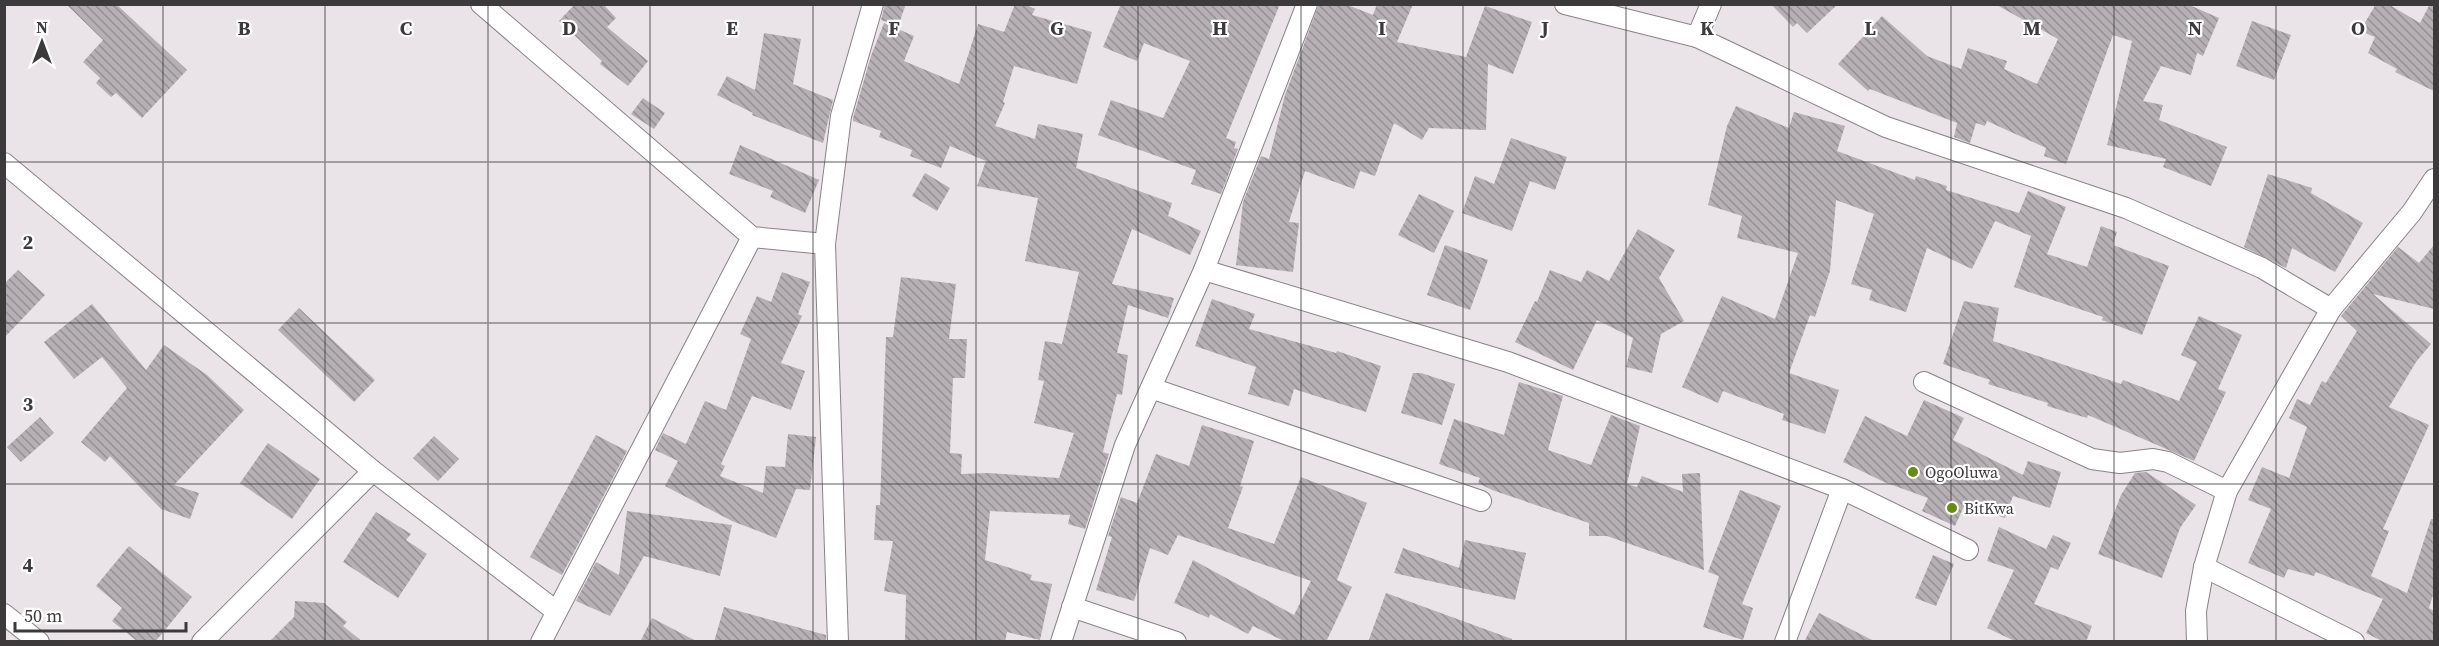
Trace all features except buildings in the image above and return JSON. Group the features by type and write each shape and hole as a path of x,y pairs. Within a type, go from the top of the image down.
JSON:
{"street":[{"path":"481,4 752,237 825,244"},
{"path":"838,642 825,244 841,116 873,4"},
{"path":"1061,642 1125,445 1204,270 1307,4"},
{"path":"1565,4 1697,38 1886,127 2126,208 2262,268 2331,309"},
{"path":"1697,38 1711,4"},
{"path":"4,163 373,471 556,611"},
{"path":"2197,642 2196,611 2204,567 2227,491 2331,309 2412,212 2434,179"},
{"path":"541,642 752,237"},
{"path":"1204,270 1508,362 1842,489 1968,550"},
{"path":"1924,382 2092,459 2120,463 2153,459 2168,462 2227,491"},
{"path":"1151,388 1480,501"},
{"path":"202,642 373,471"},
{"path":"1785,642 1842,489"},
{"path":"2204,567 2354,642"},
{"path":"1072,607 1176,642"},
{"path":"4,614 39,642"}],"place":[{"name":"OgoOluwa","path":"1913,472"},
{"name":"BitKwa","path":"1952,508"}]}
